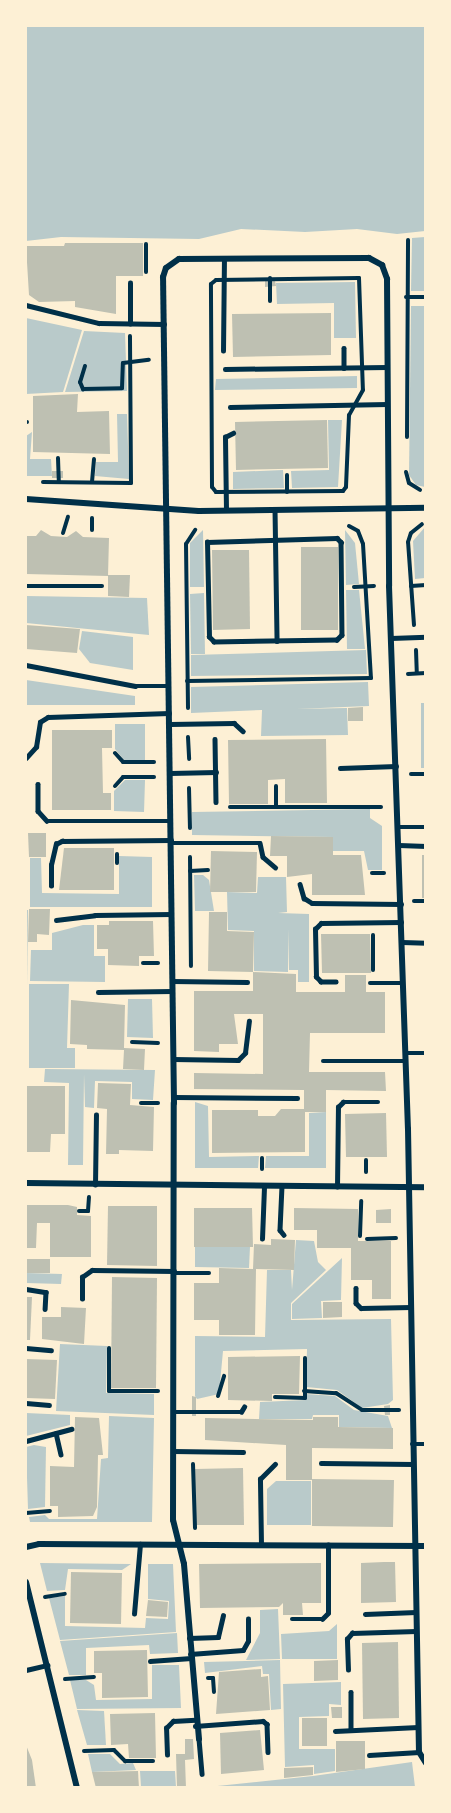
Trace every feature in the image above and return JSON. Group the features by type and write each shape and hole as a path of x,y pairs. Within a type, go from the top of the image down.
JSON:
{"street":[{"path":"199,1739 195,1723 179,1544 173,1520 174,1097 163,278 166,267 179,259 376,260 385,270 387,297 389,586 409,1187 418,1727 419,1752 425,1764"},
{"path":"26,499 91,501 167,509 426,508"},
{"path":"26,1183 426,1187"},
{"path":"26,1547 39,1544 426,1546"},
{"path":"26,1582 77,1788"}],"lane":[{"path":"223,351 224,258"},
{"path":"130,283 130,324"},
{"path":"26,305 99,323 164,324"},
{"path":"344,348 344,368"},
{"path":"225,369 387,367"},
{"path":"230,407 387,404"},
{"path":"226,510 225,437 233,433"},
{"path":"275,509 277,641"},
{"path":"337,538 341,542 341,588 342,635 337,640 214,642 209,637 207,542 337,538"},
{"path":"26,586 102,586"},
{"path":"391,638 426,637"},
{"path":"26,665 135,686 169,683"},
{"path":"26,758 36,747 39,722 48,717 169,713"},
{"path":"170,724 234,723 243,731"},
{"path":"215,739 216,802"},
{"path":"340,768 396,766"},
{"path":"170,775 216,772"},
{"path":"38,784 38,811 47,821 171,821"},
{"path":"398,827 426,827"},
{"path":"51,886 51,865 56,844 62,841 260,843 263,857 275,867"},
{"path":"399,845 426,846"},
{"path":"300,884 304,898 312,903 401,904"},
{"path":"57,920 95,915 171,914"},
{"path":"336,982 321,982 316,977 315,929 321,923 401,922"},
{"path":"402,942 426,943"},
{"path":"172,981 247,982"},
{"path":"371,983 403,983"},
{"path":"98,992 172,991"},
{"path":"173,1059 238,1060 245,1053 249,1021"},
{"path":"405,1053 426,1053"},
{"path":"323,1061 405,1061"},
{"path":"174,1097 297,1098"},
{"path":"337,1187 338,1107 344,1102 378,1102"},
{"path":"95,1185 96,1115"},
{"path":"262,1239 264,1186"},
{"path":"282,1186 280,1230 284,1235"},
{"path":"82,1299 82,1277 92,1270 209,1273"},
{"path":"356,1288 356,1303 361,1308 411,1307"},
{"path":"26,1289 44,1290 45,1309"},
{"path":"26,1348 51,1350"},
{"path":"26,1403 49,1405"},
{"path":"174,1412 241,1412 244,1407"},
{"path":"26,1441 71,1430"},
{"path":"56,1433 61,1454"},
{"path":"412,1444 426,1444"},
{"path":"173,1452 243,1452"},
{"path":"321,1463 413,1464"},
{"path":"261,1545 260,1479 275,1464"},
{"path":"134,1614 140,1544"},
{"path":"292,1619 322,1619 328,1613 328,1545"},
{"path":"365,1614 416,1612"},
{"path":"189,1638 218,1637 223,1616"},
{"path":"150,1661 243,1650 248,1641 248,1619"},
{"path":"348,1670 347,1639 352,1633 416,1630"},
{"path":"417,1654 426,1654"},
{"path":"26,1670 46,1665"},
{"path":"351,1692 351,1730"},
{"path":"167,1755 166,1728 172,1721 195,1723 263,1721 267,1724 268,1752"},
{"path":"335,1731 418,1727"},
{"path":"199,1739 202,1774"},
{"path":"369,1755 419,1752"}],"path":[{"path":"406,440 408,240"},
{"path":"146,244 146,275"},
{"path":"270,258 270,301"},
{"path":"387,297 426,297"},
{"path":"38,482 131,483 129,337 147,334 146,324"},
{"path":"85,366 80,382 83,388 122,388 123,363 164,360"},
{"path":"58,458 59,500"},
{"path":"91,501 94,459"},
{"path":"406,463 409,483 426,490"},
{"path":"417,673 408,542 416,528 426,524"},
{"path":"341,525 353,527 362,537 371,678"},
{"path":"341,588 389,586"},
{"path":"169,683 393,678"},
{"path":"115,753 123,762 170,762"},
{"path":"115,786 123,777 170,775"},
{"path":"276,786 276,807"},
{"path":"171,807 201,807"},
{"path":"221,807 397,807"},
{"path":"371,983 372,922"},
{"path":"132,1042 173,1042"},
{"path":"360,1236 361,1187"},
{"path":"367,1239 410,1238"},
{"path":"109,1348 109,1391 173,1392"},
{"path":"275,1397 304,1398 305,1358"},
{"path":"221,1396 224,1376"},
{"path":"304,1391 336,1393 362,1410 412,1410"},
{"path":"193,1452 193,1526 205,1528"},
{"path":"173,1467 194,1467"},
{"path":"26,1513 50,1511"},
{"path":"51,1682 94,1677"},
{"path":"213,1678 214,1692"},
{"path":"69,1753 114,1750 125,1761 161,1761 167,1755"}],"shaded area":[{"path":"26,26 425,26 425,231 397,234 357,229 305,232 241,229 199,239 61,237 26,241"},
{"path":"425,237 425,291 411,291 412,238"},
{"path":"355,282 356,338 334,338 334,303 277,304 276,283"},
{"path":"411,306 425,306 425,487 416,485 409,475"},
{"path":"26,318 82,330 63,392 26,394"},
{"path":"84,331 125,333 127,391 65,392"},
{"path":"357,376 357,388 215,390 216,379"},
{"path":"117,414 127,414 129,479 95,476 96,462 118,462"},
{"path":"328,420 342,420 338,487 292,488 291,471 329,470"},
{"path":"32,432 30,459 51,459 52,476 26,476 26,436"},
{"path":"283,470 284,488 233,489 233,472"},
{"path":"425,527 425,578 415,579 413,541"},
{"path":"203,530 204,587 190,587 190,543"},
{"path":"345,530 355,543 359,584 346,585"},
{"path":"346,590 359,590 365,649 347,649"},
{"path":"204,593 205,654 191,654 190,594"},
{"path":"26,596 147,598 149,635 26,623"},
{"path":"82,631 133,637 133,670 90,663 79,649"},
{"path":"366,650 367,674 191,676 191,655"},
{"path":"26,680 135,696 135,705 26,705"},
{"path":"368,682 369,706 296,709 347,708 348,735 261,736 262,710 191,713 191,687"},
{"path":"421,703 425,703 425,768 421,768"},
{"path":"115,724 145,724 145,760 124,760 115,749"},
{"path":"125,780 145,780 144,812 114,811 114,791"},
{"path":"370,809 370,818 382,826 382,870 368,870 364,851 333,851 333,837 192,835 192,812"},
{"path":"119,856 152,857 152,907 30,907 30,858 41,858 42,893 119,894"},
{"path":"194,875 203,875 209,880 214,911 195,911"},
{"path":"258,877 286,877 287,912 278,913 309,914 309,982 298,982 298,970 289,970 288,929 288,972 254,971 254,931 228,930 227,892 257,893"},
{"path":"26,910 28,910 27,987 26,987"},
{"path":"83,925 94,925 94,956 105,956 105,982 30,981 31,950 52,950 52,933"},
{"path":"29,984 69,984 67,1048 75,1048 75,1068 29,1068"},
{"path":"128,999 152,999 153,1038 127,1037"},
{"path":"45,1069 155,1070 153,1100 132,1099 132,1082 95,1081 94,1108 85,1107 84,1074 83,1165 68,1165 69,1083 44,1082"},
{"path":"195,1102 208,1106 209,1157 259,1156 258,1168 195,1168"},
{"path":"326,1112 326,1168 265,1168 266,1156 309,1156 309,1113"},
{"path":"296,1240 314,1241 318,1262 326,1270 291,1303 291,1320 391,1319 393,1400 388,1404 362,1408 337,1390 306,1387 307,1349 223,1351 219,1394 197,1399 195,1396 195,1336 265,1337 267,1270 291,1270 292,1290"},
{"path":"195,1247 250,1247 249,1268 195,1267"},
{"path":"342,1258 341,1300 321,1301 322,1318 292,1319 292,1304"},
{"path":"26,1273 62,1274 61,1284 26,1283"},
{"path":"60,1344 107,1346 106,1393 154,1394 154,1415 56,1411"},
{"path":"306,1394 335,1396 354,1410 388,1416 392,1428 339,1427 339,1415 313,1415 312,1419 259,1419 260,1402 306,1400"},
{"path":"26,1413 70,1415 70,1425 26,1436"},
{"path":"109,1416 154,1418 152,1522 30,1522 29,1517 45,1515 49,1519 97,1519 101,1459 108,1458"},
{"path":"34,1445 46,1447 45,1507 28,1509 26,1447"},
{"path":"276,1481 311,1481 311,1525 267,1525 267,1489"},
{"path":"40,1563 131,1564 122,1570 68,1569 65,1590 47,1591"},
{"path":"148,1564 173,1564 176,1632 60,1640 49,1598 65,1596 65,1626 145,1628 146,1618 168,1619 169,1601 148,1599"},
{"path":"278,1609 280,1659 246,1660 260,1633 260,1610"},
{"path":"337,1624 337,1659 282,1659 281,1634 329,1631"},
{"path":"177,1633 178,1653 150,1654 149,1645 86,1648 86,1675 69,1675 60,1641"},
{"path":"280,1660 281,1709 271,1710 269,1674 263,1674 262,1666 205,1673 204,1662"},
{"path":"152,1665 179,1665 181,1708 77,1709 70,1680 86,1680 94,1685 96,1700 152,1699"},
{"path":"341,1682 341,1705 329,1704 329,1716 299,1717 299,1749 335,1749 335,1771 314,1774 314,1765 285,1767 283,1684"},
{"path":"77,1710 104,1711 106,1745 87,1745"},
{"path":"88,1754 110,1754 120,1764 133,1763 136,1770 92,1772"},
{"path":"412,1762 415,1787 198,1788 313,1776"},
{"path":"140,1771 175,1771 176,1787 141,1787"}],"building":[{"path":"65,243 143,243 143,276 116,276 116,314 75,307 75,301 39,302 29,295 26,246 64,246"},
{"path":"265,281 275,281 276,286 265,287"},
{"path":"331,313 331,355 233,357 232,314"},
{"path":"78,394 77,412 109,411 110,454 33,452 33,396"},
{"path":"327,420 328,468 236,470 235,422"},
{"path":"52,471 63,471 63,478 52,478"},
{"path":"41,530 51,536 67,537 76,531 83,537 109,538 108,576 26,574 26,536 36,536"},
{"path":"301,547 338,547 338,630 301,630"},
{"path":"212,550 249,550 250,629 213,630"},
{"path":"108,575 130,575 129,597 108,596"},
{"path":"26,625 80,629 77,653 26,649"},
{"path":"363,707 363,721 348,721 348,708"},
{"path":"52,730 112,730 112,748 102,748 103,793 111,793 111,810 52,810"},
{"path":"326,739 327,803 285,803 285,779 268,780 268,804 229,804 228,740"},
{"path":"28,833 46,833 46,857 29,857"},
{"path":"271,836 333,837 333,855 361,855 365,895 312,895 312,874 287,877 287,856 270,856"},
{"path":"64,848 114,848 114,890 59,890"},
{"path":"211,851 257,852 256,892 210,892"},
{"path":"422,855 426,855 426,898 422,898"},
{"path":"29,909 50,909 49,935 37,934 37,942 28,942"},
{"path":"209,912 227,912 227,931 254,932 253,972 208,971"},
{"path":"109,921 153,921 154,956 139,956 139,966 108,965 108,949 97,949 97,925 109,925"},
{"path":"321,934 370,934 371,973 322,973"},
{"path":"253,972 296,974 296,992 345,992 345,975 366,975 366,992 385,992 385,1033 310,1033 309,1072 385,1072 386,1091 326,1090 326,1112 305,1112 305,1152 212,1153 212,1110 258,1110 258,1116 275,1116 281,1109 304,1109 304,1090 194,1089 194,1073 263,1074 263,1014 234,1014 238,1044 219,1044 219,1052 194,1051 194,991 253,991"},
{"path":"71,1000 125,1005 124,1048 145,1049 144,1070 123,1069 124,1050 87,1049 87,1045 70,1044"},
{"path":"98,1083 131,1084 130,1105 154,1107 153,1151 119,1150 119,1154 106,1154 107,1109 97,1108"},
{"path":"26,1086 65,1086 65,1134 51,1134 50,1152 26,1152"},
{"path":"386,1113 387,1157 346,1157 345,1114"},
{"path":"26,1205 68,1205 77,1207 77,1215 91,1216 91,1257 50,1257 50,1223 37,1223 36,1248 26,1248"},
{"path":"108,1206 157,1206 157,1266 107,1265"},
{"path":"194,1208 252,1208 253,1247 194,1247"},
{"path":"294,1208 358,1209 358,1241 391,1241 391,1299 372,1299 372,1280 351,1280 351,1248 317,1248 317,1230 294,1230"},
{"path":"391,1209 391,1223 376,1223 376,1210"},
{"path":"271,1239 295,1240 294,1270 256,1269 255,1335 219,1335 219,1320 194,1320 194,1283 219,1283 219,1268 253,1269 254,1244 271,1245"},
{"path":"26,1259 50,1259 50,1273 26,1273"},
{"path":"112,1277 157,1278 156,1388 111,1388"},
{"path":"26,1297 32,1297 30,1340 26,1340"},
{"path":"323,1302 342,1302 342,1317 323,1318"},
{"path":"61,1307 86,1308 84,1344 42,1339 42,1317 61,1317"},
{"path":"300,1356 299,1394 272,1394 272,1401 228,1400 228,1357"},
{"path":"26,1359 57,1360 55,1399 26,1398"},
{"path":"192,1396 196,1397 196,1416 192,1416"},
{"path":"390,1405 390,1415 385,1415 384,1406"},
{"path":"75,1417 99,1418 103,1455 98,1455 97,1507 93,1516 58,1517 58,1506 50,1506 50,1466 74,1467"},
{"path":"313,1417 338,1417 338,1427 393,1428 393,1449 312,1448 312,1479 394,1480 393,1527 312,1526 312,1480 286,1480 286,1445 205,1440 205,1418 313,1420"},
{"path":"243,1468 244,1525 195,1525 195,1469"},
{"path":"395,1562 396,1602 361,1603 361,1563"},
{"path":"321,1563 321,1603 302,1603 303,1615 283,1615 283,1603 279,1607 200,1608 199,1564"},
{"path":"71,1572 122,1573 121,1624 70,1623"},
{"path":"148,1600 168,1602 167,1617 146,1616"},
{"path":"398,1642 399,1718 363,1719 362,1643"},
{"path":"147,1650 148,1697 102,1698 102,1673 94,1673 94,1651"},
{"path":"338,1660 338,1680 314,1681 314,1661"},
{"path":"261,1669 261,1677 268,1676 270,1710 216,1714 219,1672"},
{"path":"331,1707 342,1707 342,1718 332,1718"},
{"path":"155,1713 156,1758 129,1758 128,1744 111,1745 110,1714"},
{"path":"302,1718 327,1718 327,1746 302,1746"},
{"path":"260,1730 264,1770 221,1774 220,1733"},
{"path":"185,1739 193,1739 194,1759 185,1760 186,1788 177,1788 176,1754 185,1754"},
{"path":"336,1741 365,1741 365,1769 336,1772"},
{"path":"26,1745 32,1760 36,1788 26,1788"},
{"path":"313,1767 313,1775 284,1778 284,1768"},
{"path":"138,1771 139,1788 96,1788 92,1772"}]}
